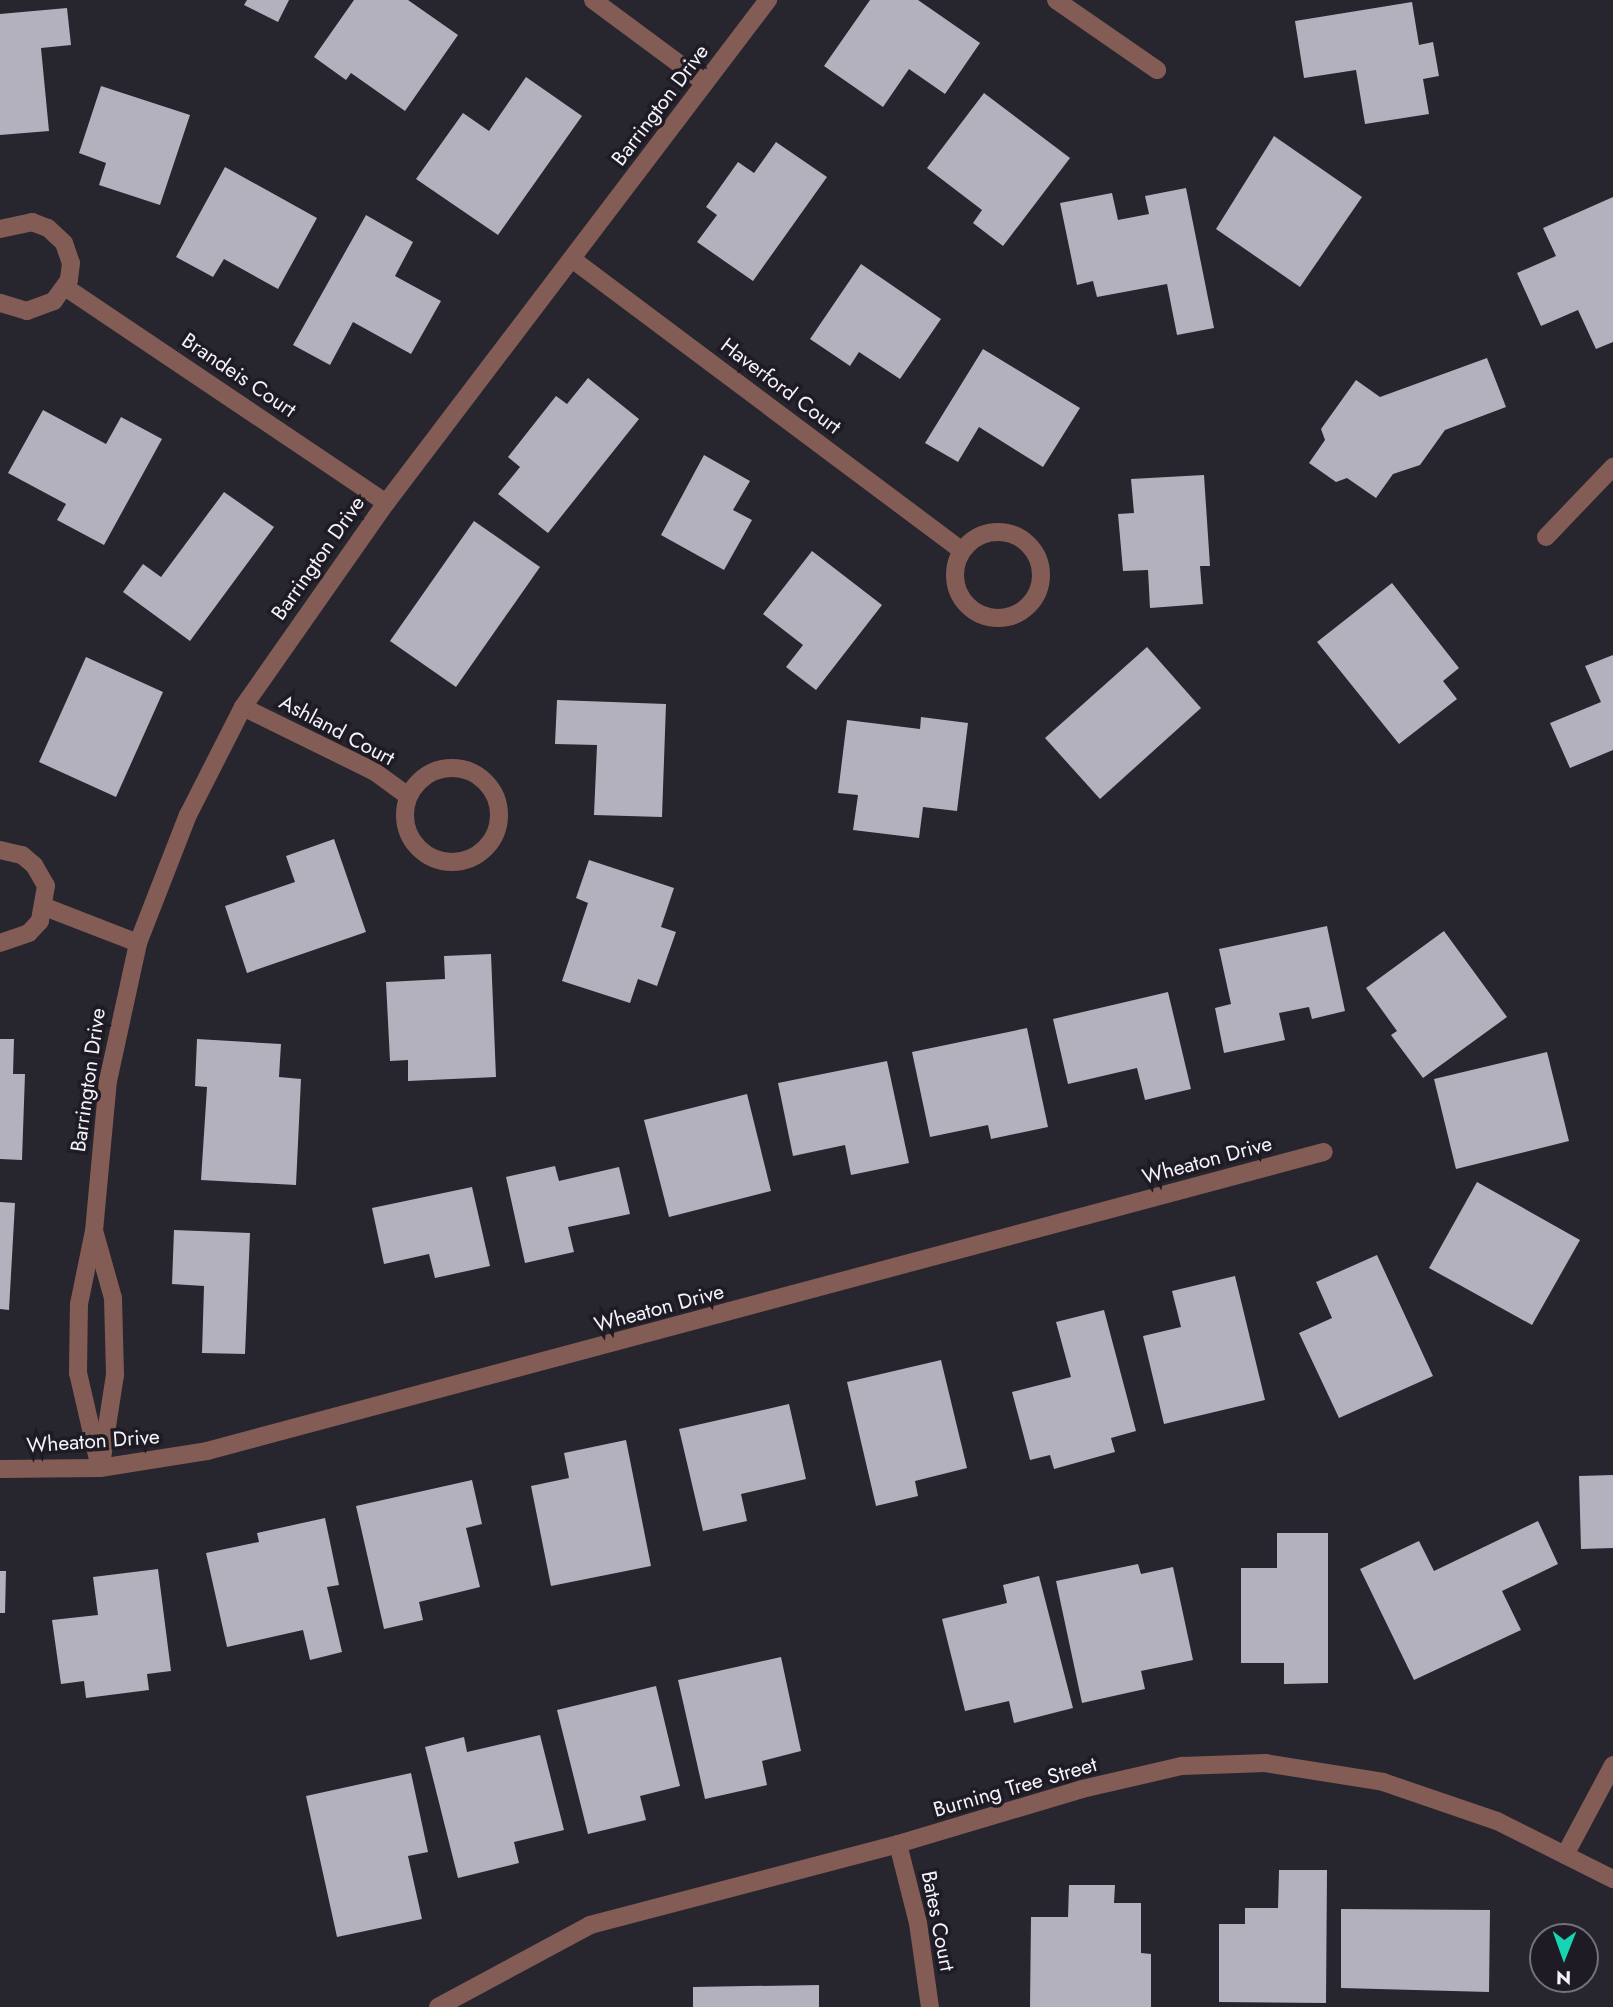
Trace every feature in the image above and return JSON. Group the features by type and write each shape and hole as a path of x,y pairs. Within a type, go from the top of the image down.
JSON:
{"street":[{"path":"593,0 705,83"},
{"name":"Barrington Drive","path":"100,1468 78,1374 79,1304 94,1231 108,1081 138,943 188,815 243,707 386,503 768,0"},
{"path":"1056,0 1157,70"},
{"path":"0,229 32,222 48,228 64,243 71,263 65,287 54,301 39,310 10,309 0,303"},
{"name":"Haverford Court","path":"572,260 961,550"},
{"name":"Brandeis Court","path":"65,287 386,503"},
{"path":"1546,537 1613,467"},
{"path":"993,532 1017,536 1035,553 1041,568 1040,585 1033,601 1014,615 996,618 976,612 957,591 955,567 961,550 977,537 993,532"},
{"name":"Ashland Court","path":"243,707 375,772 408,796"},
{"name":"Ashland Court","path":"463,768 492,789 499,807 498,826 484,850 469,859 447,862 425,854 411,839 404,817 408,796 435,770 463,768"},
{"path":"0,849 22,855 34,866 46,886 45,907 29,933 0,943"},
{"path":"45,907 138,943"},
{"name":"Wheaton Drive","path":"0,1469 100,1468 206,1451 1324,1152"},
{"name":"Barrington Drive","path":"94,1231 113,1298 115,1375 100,1468"},
{"name":"Burning Tree Street","path":"438,2007 590,1925 898,1844 1082,1789 1182,1766 1265,1763 1383,1782 1497,1821 1613,1879"},
{"path":"1565,1855 1613,1765"},
{"name":"Bates Court","path":"898,1844 918,1923 930,2007"}],"building":[{"path":"247,0 289,0 278,22 244,5"},
{"path":"354,0 408,0 458,35 405,111 351,73 346,80 314,57"},
{"path":"870,0 918,0 980,43 945,94 909,69 883,107 824,66"},
{"path":"1412,2 1419,45 1433,42 1439,76 1423,79 1429,114 1365,124 1356,70 1304,78 1295,21"},
{"path":"67,8 71,45 41,48 49,131 0,135 0,14"},
{"path":"526,77 582,116 498,235 416,179 463,113 489,131"},
{"path":"101,86 190,115 160,205 99,185 106,163 79,153"},
{"path":"984,93 1070,158 1003,246 973,223 982,210 927,168"},
{"path":"1274,136 1362,197 1300,287 1216,229"},
{"path":"776,142 827,177 753,281 697,242 717,215 706,207 738,162 754,173"},
{"path":"225,167 317,218 278,289 224,259 213,277 176,257"},
{"path":"1186,188 1214,328 1177,335 1167,284 1097,297 1093,281 1077,285 1060,203 1112,193 1118,220 1149,214 1145,196"},
{"path":"1613,197 1613,342 1596,349 1578,310 1541,326 1517,273 1556,256 1543,228"},
{"path":"366,215 413,242 395,276 441,301 411,354 353,322 330,365 293,345"},
{"path":"861,264 941,319 900,379 859,352 850,366 810,339"},
{"path":"983,349 1080,408 1043,467 979,427 958,462 925,443"},
{"path":"1487,358 1506,407 1445,430 1420,465 1393,474 1376,498 1347,478 1336,482 1309,463 1325,440 1321,429 1356,380 1380,397"},
{"path":"588,378 639,419 548,533 498,494 520,467 508,457 556,396 567,404"},
{"path":"43,410 106,444 121,417 162,439 104,545 57,520 66,504 8,473"},
{"path":"704,455 750,481 733,510 752,520 724,570 661,535"},
{"path":"1204,475 1210,566 1200,566 1203,604 1150,608 1148,570 1123,571 1118,514 1134,513 1131,479"},
{"path":"224,492 274,527 190,641 123,592 143,564 161,577"},
{"path":"474,521 540,567 456,687 390,641"},
{"path":"812,551 882,605 816,690 786,667 803,645 763,614"},
{"path":"1392,583 1459,668 1443,681 1457,699 1399,744 1317,642"},
{"path":"1147,647 1201,708 1100,799 1045,738"},
{"path":"1613,655 1613,750 1570,768 1550,723 1601,702 1585,666"},
{"path":"86,657 163,692 116,797 39,762"},
{"path":"557,700 666,704 662,817 594,815 597,745 555,744"},
{"path":"921,717 968,723 957,811 923,807 919,838 853,830 858,795 838,793 847,720 920,729"},
{"path":"334,839 366,932 247,973 225,906 295,882 286,856"},
{"path":"589,860 674,888 661,927 676,932 657,986 638,979 630,1003 562,981 588,903 576,898"},
{"path":"1327,926 1345,1011 1312,1019 1309,1007 1279,1013 1285,1040 1224,1053 1215,1008 1231,1004 1219,949"},
{"path":"1444,931 1507,1017 1423,1078 1391,1035 1397,1031 1366,988"},
{"path":"491,954 496,1077 408,1081 408,1060 390,1061 386,982 445,979 444,956"},
{"path":"1168,992 1191,1089 1145,1100 1137,1068 1068,1084 1053,1019"},
{"path":"1027,1028 1048,1127 991,1139 988,1125 930,1137 912,1052"},
{"path":"0,1039 14,1039 13,1074 25,1074 22,1160 0,1159"},
{"path":"197,1039 281,1044 279,1077 301,1079 296,1185 201,1180 207,1087 195,1086"},
{"path":"1547,1052 1569,1141 1456,1169 1434,1079"},
{"path":"887,1061 909,1163 851,1175 845,1145 793,1156 778,1083"},
{"path":"747,1094 771,1191 669,1217 644,1120"},
{"path":"555,1166 559,1181 619,1167 630,1214 568,1227 574,1252 525,1263 506,1177"},
{"path":"1477,1182 1580,1240 1532,1325 1429,1268"},
{"path":"472,1187 490,1266 435,1278 429,1254 384,1264 372,1208"},
{"path":"0,1202 15,1203 9,1310 0,1309"},
{"path":"174,1230 250,1233 245,1354 202,1353 204,1286 172,1284"},
{"path":"1377,1255 1433,1376 1339,1418 1299,1333 1332,1318 1316,1282"},
{"path":"1235,1276 1265,1400 1164,1424 1143,1336 1181,1327 1172,1291"},
{"path":"1104,1310 1136,1431 1111,1438 1115,1452 1054,1469 1050,1455 1030,1460 1012,1392 1071,1377 1056,1322"},
{"path":"941,1360 967,1468 915,1481 918,1496 876,1506 847,1382"},
{"path":"789,1404 806,1479 741,1494 747,1521 703,1531 679,1429"},
{"path":"626,1440 651,1566 551,1586 531,1486 569,1478 564,1453"},
{"path":"1613,1475 1613,1548 1581,1549 1579,1476"},
{"path":"472,1480 482,1524 466,1528 480,1587 419,1602 423,1620 384,1629 356,1506"},
{"path":"325,1518 339,1585 327,1587 342,1652 310,1660 303,1630 227,1647 206,1553 259,1542 257,1533"},
{"path":"1538,1521 1558,1564 1502,1591 1521,1630 1414,1680 1360,1569 1419,1541 1434,1571"},
{"path":"1277,1533 1328,1533 1328,1683 1284,1684 1284,1663 1241,1663 1241,1568 1277,1568"},
{"path":"1138,1564 1141,1574 1173,1567 1193,1660 1141,1671 1145,1689 1082,1703 1056,1581"},
{"path":"158,1569 171,1671 147,1674 149,1690 86,1698 84,1681 61,1684 52,1620 98,1615 93,1577"},
{"path":"0,1571 6,1571 5,1613 0,1613"},
{"path":"1039,1576 1073,1708 1014,1723 1009,1701 965,1711 942,1619 1007,1603 1003,1585"},
{"path":"781,1657 801,1751 762,1761 767,1785 705,1799 678,1680"},
{"path":"656,1686 680,1786 640,1796 646,1820 588,1834 557,1710"},
{"path":"540,1735 564,1830 514,1842 519,1863 458,1878 425,1747 464,1737 467,1752"},
{"path":"411,1773 428,1852 408,1856 422,1919 337,1937 306,1796"},
{"path":"1279,1870 1327,1870 1326,2003 1219,2002 1219,1924 1245,1924 1245,1908 1278,1908"},
{"path":"1069,1885 1115,1885 1114,1903 1141,1903 1141,1953 1151,1954 1151,2007 1030,2007 1031,1917 1068,1917"},
{"path":"1341,1909 1490,1910 1489,1992 1341,1988"},
{"path":"819,1985 819,2007 693,2007 693,1987"}]}
